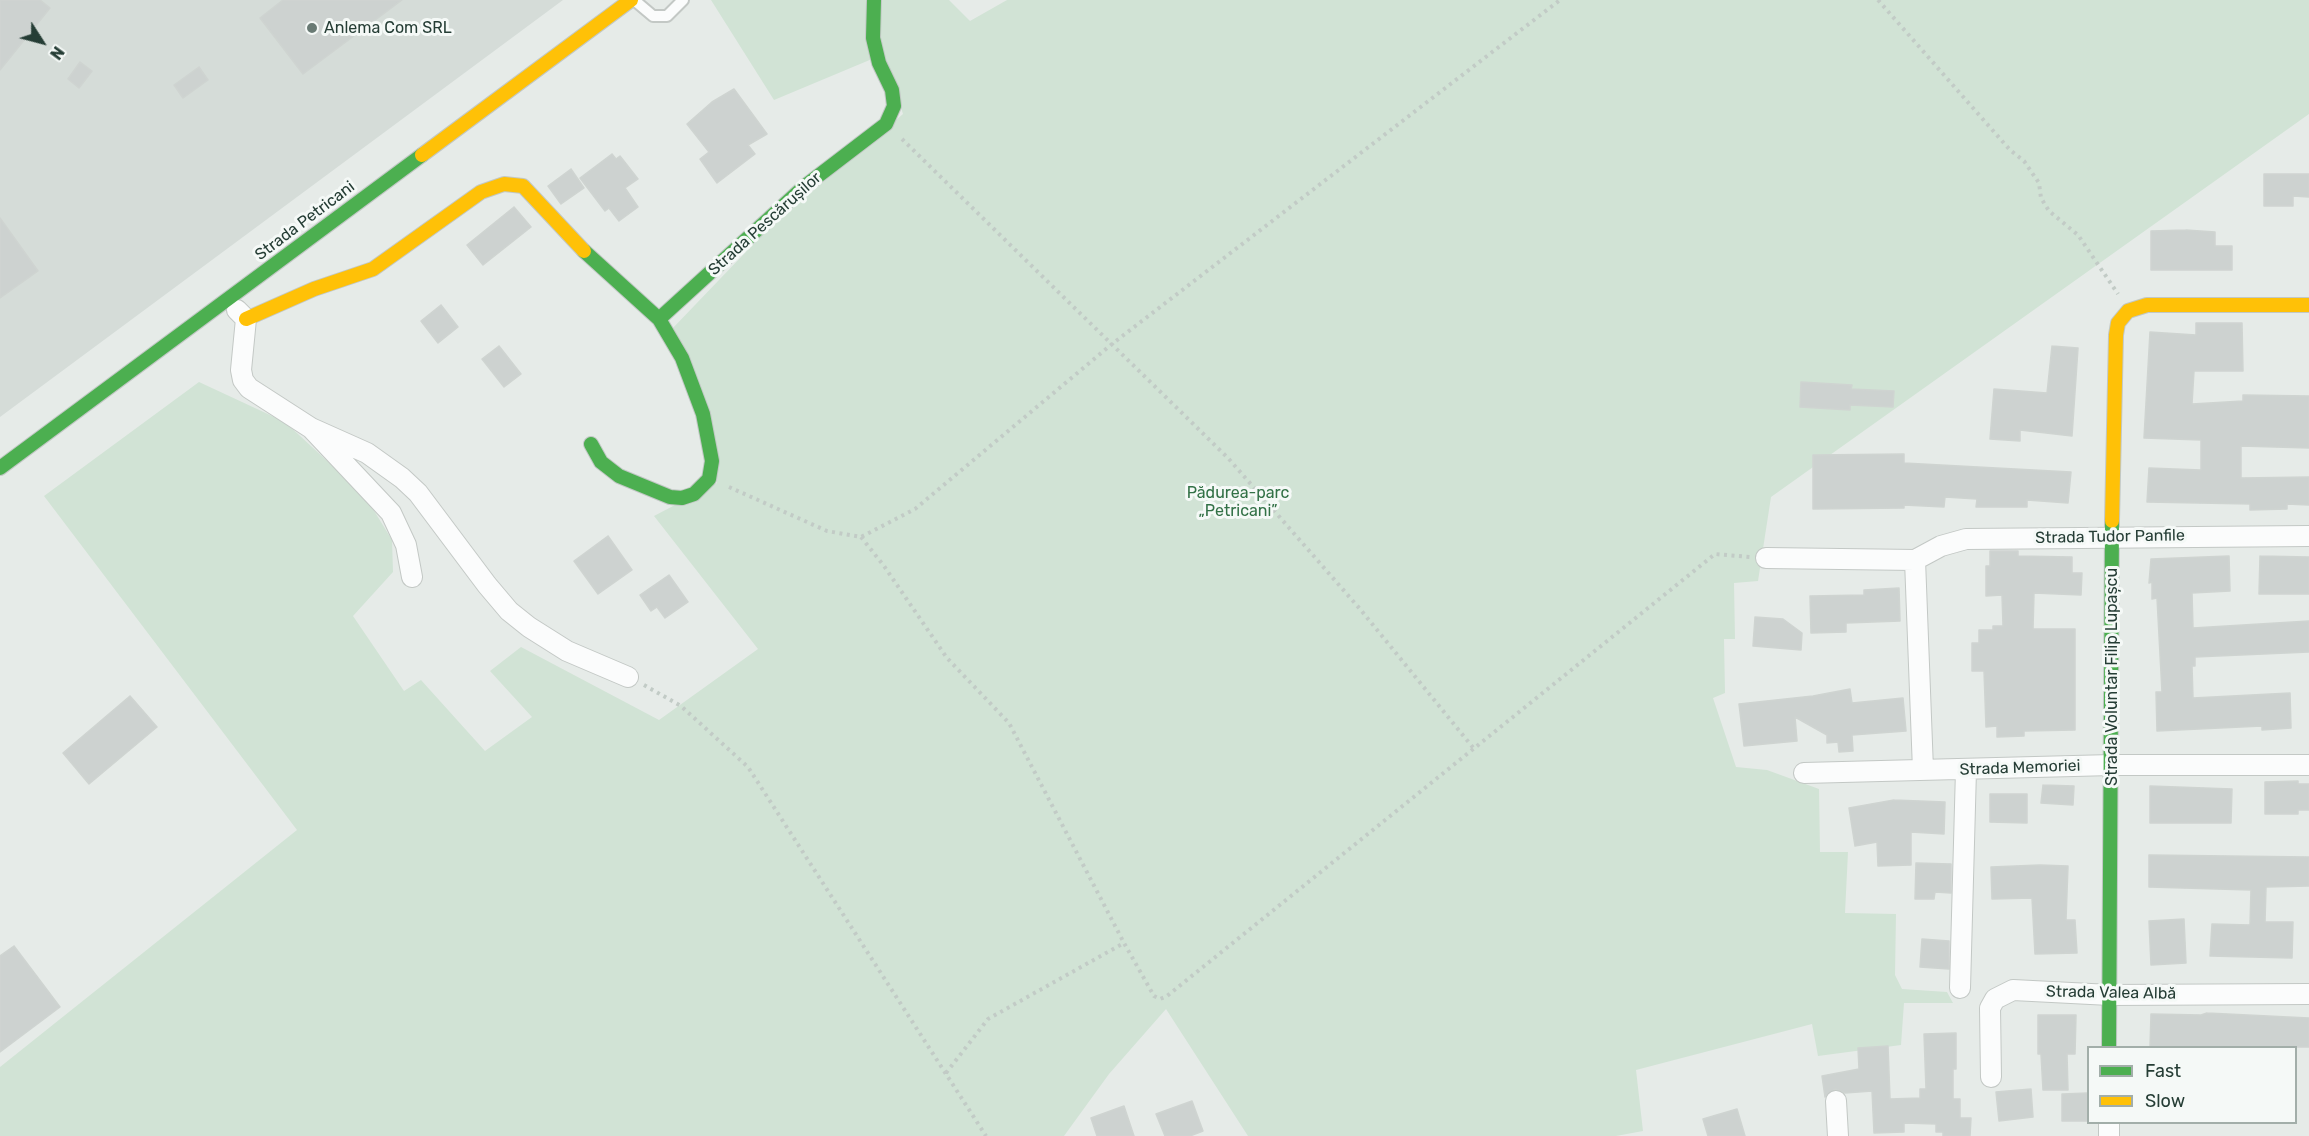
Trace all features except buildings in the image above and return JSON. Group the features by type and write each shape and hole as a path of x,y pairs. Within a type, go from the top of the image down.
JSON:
{"street":[{"name":"Strada Petricani","path":"0,468 632,0"},
{"path":"874,0 873,38 879,63 891,90 894,106 886,124"},
{"name":"Strada Pescărușilor","path":"659,319 804,186 886,124"},
{"path":"246,319 314,289 373,269 481,192 504,184 523,186 569,238 659,319 682,358 703,414 712,461 709,478 694,494 682,498 670,497 619,477 601,462 591,444"},
{"path":"226,300 246,319"},
{"path":"2128,310 2147,305 2309,305"},
{"name":"Strada Voluntar Filip Lupașcu","path":"2109,1046 2112,537 2116,335 2118,323 2128,310"},
{"path":"246,319 241,370 243,380 249,388 311,428 367,453 402,477 418,492 487,585 520,620 567,651 628,676"},
{"path":"311,428 391,513 406,545 412,577"},
{"name":"Strada Tudor Panfile","path":"1766,558 1915,560 1941,546 1966,539 2309,536"},
{"path":"1915,560 1923,770"},
{"name":"Strada Memoriei","path":"1804,773 2112,765 2309,765"},
{"path":"1960,988 1966,770"},
{"name":"Strada Valea Albă","path":"1991,1077 1988,1019 1995,999 2013,990 2110,995 2309,994"},
{"path":"1836,1101 1838,1136"}],"lane":[{"path":"632,0 653,16 667,16 683,0"}],"path":[{"path":"709,478 827,531 861,537 915,509 1112,344 1560,0"},
{"path":"1878,0 2010,150 2024,161 2039,183 2041,198 2049,211 2078,235 2128,310"},
{"path":"886,124 1228,458 1360,609 1475,750"},
{"path":"861,537 884,566 947,658 1010,723 1124,943 1154,996 1160,999 1167,996 1475,750 1715,554 1766,558"},
{"path":"628,676 681,706 748,767 986,1136"},
{"path":"946,1073 988,1019 1124,943"}],"shaded area":[{"path":"0,0 563,0 0,417"}],"green space":[{"name":"Pădurea-parc „Petricani”","path":"711,0 949,0 970,21 1007,0 2309,0 2309,114 1771,497 1758,581 1734,583 1735,639 1724,639 1725,693 1713,698 1736,767 1767,770 1819,789 1820,852 1848,852 1845,913 1896,914 1895,975 1902,989 1947,992 1953,1003 1904,1003 1901,1045 1818,1056 1812,1024 1636,1070 1643,1131 1616,1136 1248,1136 1166,1009 1109,1074 1064,1136 0,1136 0,1067 297,830 44,496 199,382 285,422 365,496 392,540 393,572 353,616 404,691 421,680 485,751 532,717 490,671 521,647 659,720 758,649 654,516 717,483 671,330 766,231 903,114 884,54 774,100"}],"traffic: fast":[{"path":"659,319 805,186 886,124 894,106 892,90 879,63 873,38 874,0"},
{"path":"0,468 422,155"},
{"path":"584,251 659,319 682,358 703,414 712,461 709,479 694,494 682,498 670,497 619,476 601,462 591,444"},
{"path":"2109,1046 2112,521"}],"traffic: slow":[{"path":"422,155 631,0"},
{"path":"246,319 314,289 373,269 481,192 504,184 523,186 584,251"},
{"path":"2112,521 2116,335 2118,323 2128,311 2147,305 2309,305"}],"place":[{"name":"Anlema Com SRL","path":"312,28"}]}
